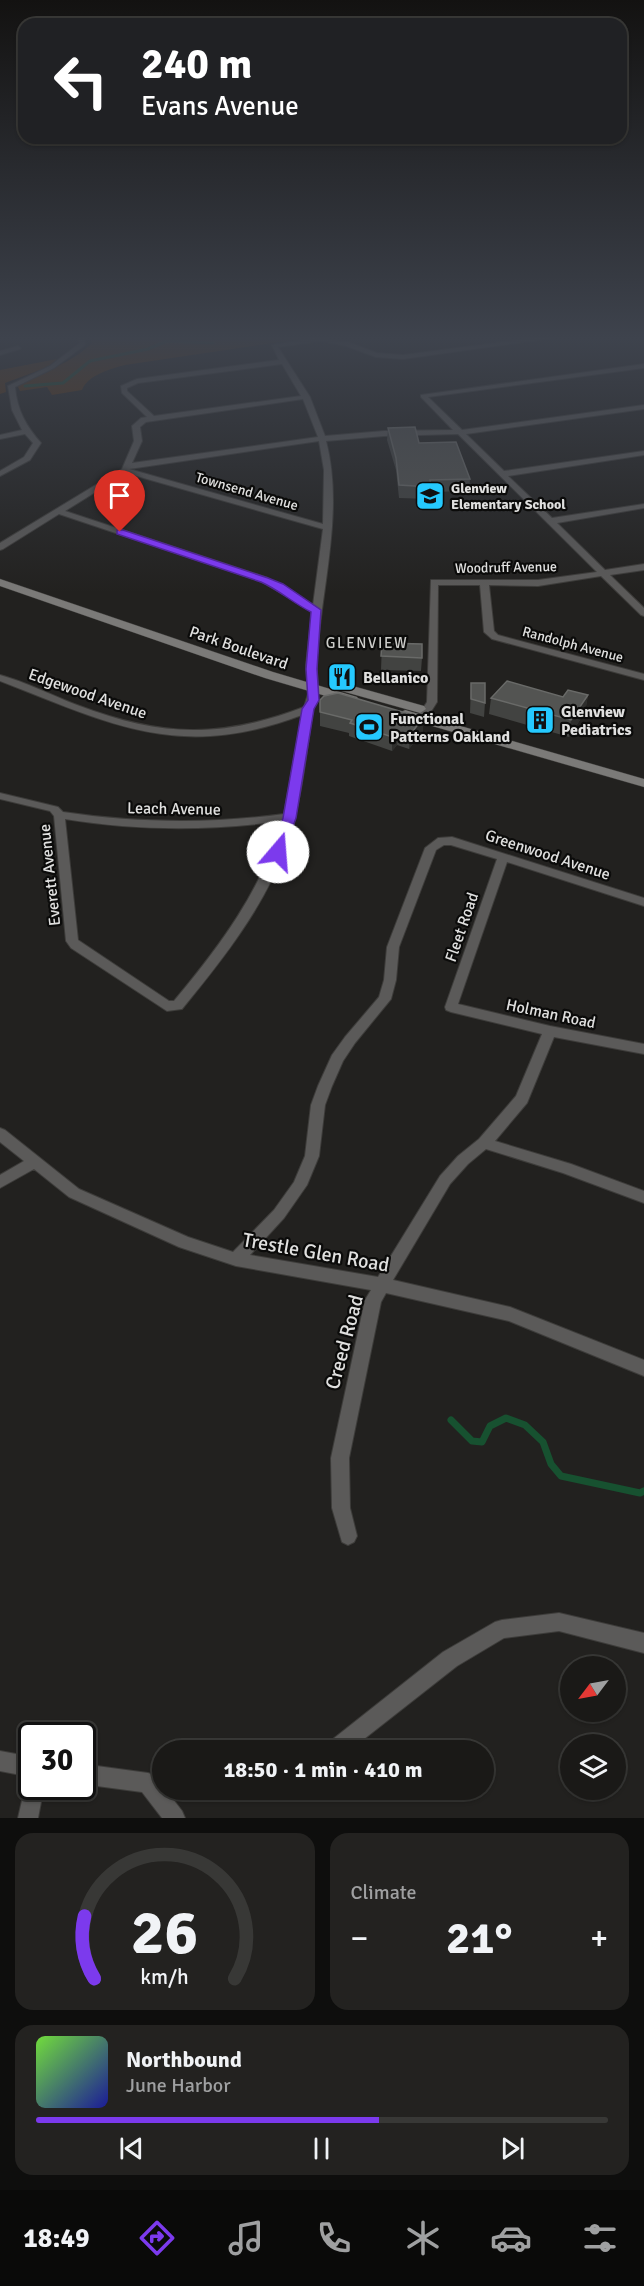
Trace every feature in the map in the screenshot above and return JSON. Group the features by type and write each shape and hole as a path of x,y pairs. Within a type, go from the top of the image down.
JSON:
{"main road":[{"name":"Park Boulevard","path":"0,574 313,684"},
{"name":"Park Boulevard","path":"0,582 313,684 644,773"},
{"name":"Park Boulevard","path":"424,715 644,783"}],"street":[{"path":"0,474 24,461 34,452 37,443 26,432 21,423"},
{"path":"127,468 138,441 136,426 141,423"},
{"path":"289,818 308,709 314,700 316,610 327,528 329,486 322,438 316,423"},
{"path":"451,423 644,613"},
{"path":"0,546 127,468 322,438 470,432 534,423"},
{"path":"0,436 26,432"},
{"path":"504,474 644,453"},
{"name":"Townsend Avenue","path":"127,468 327,528"},
{"path":"551,521 644,506"},
{"path":"58,512 265,580 279,586 300,602 316,610"},
{"name":"Woodruff Avenue","path":"424,715 432,702 434,582 538,583 644,567"},
{"name":"Randolph Avenue","path":"483,583 489,632 495,637 644,677"},
{"name":"Edgewood Avenue","path":"0,678 119,723 148,730 176,733 238,729 266,724 308,709"},
{"name":"Everett Avenue","path":"0,796 54,809 59,815 72,941 167,1006 177,1006 235,932 261,891 278,852 289,818"},
{"name":"Leach Avenue","path":"59,815 140,826 197,827 289,818"},
{"name":"Greenwood Avenue","path":"236,1259 279,1214 300,1185 312,1156 318,1105 325,1086 337,1059 350,1040 385,999 390,980 393,947 431,848 442,841 452,841 644,902"},
{"name":"Fleet Road","path":"451,1007 503,857"},
{"name":"Holman Road","path":"451,1007 550,1031 644,1048"},
{"name":"Creed Road","path":"348,1536 341,1508 340,1458 373,1300 445,1180 463,1160 484,1143 522,1099 550,1031"},
{"name":"Trestle Glen Road","path":"0,1134 33,1163 74,1192 134,1221 236,1259 383,1285 510,1314 644,1368"},
{"path":"484,1143 566,1168 644,1197"},
{"path":"0,1182 33,1163"},
{"path":"348,1740 450,1659 502,1629 559,1622 644,1643"},
{"path":"0,1761 18,1764"},
{"path":"96,1776 152,1783"},
{"path":"28,1818 31,1800"},
{"path":"165,1800 175,1818"}],"building":[{"name":"Glenview Elementary School","path":"415,427 419,443 456,442 470,479 430,480 431,487 399,485 396,458 388,428"},
{"path":"382,643 422,644 422,658 381,656"},
{"path":"507,681 563,697 568,690 588,695 571,720 491,698"},
{"path":"471,683 485,683 485,703 471,699"},
{"path":"338,693 423,718 410,735 398,732 392,737 350,723 352,720 320,712 320,700 324,696"}],"waterway":[{"path":"451,1420 472,1441 482,1442 490,1426 506,1418 525,1425 543,1442 551,1464 561,1476 640,1493 644,1491"}],"place":[{"name":"Glenview Elementary School","path":"430,496"},
{"name":"Bellanico","path":"342,677"},
{"name":"Glenview Pediatrics","path":"540,720"},
{"name":"Functional Patterns Oakland","path":"369,727"}],"district":[{"name":"GLENVIEW","path":"367,643"}],"route":[{"path":"120,532 265,580 279,586 300,602 316,610 311,669 314,700 308,709 289,818 278,852"}]}
